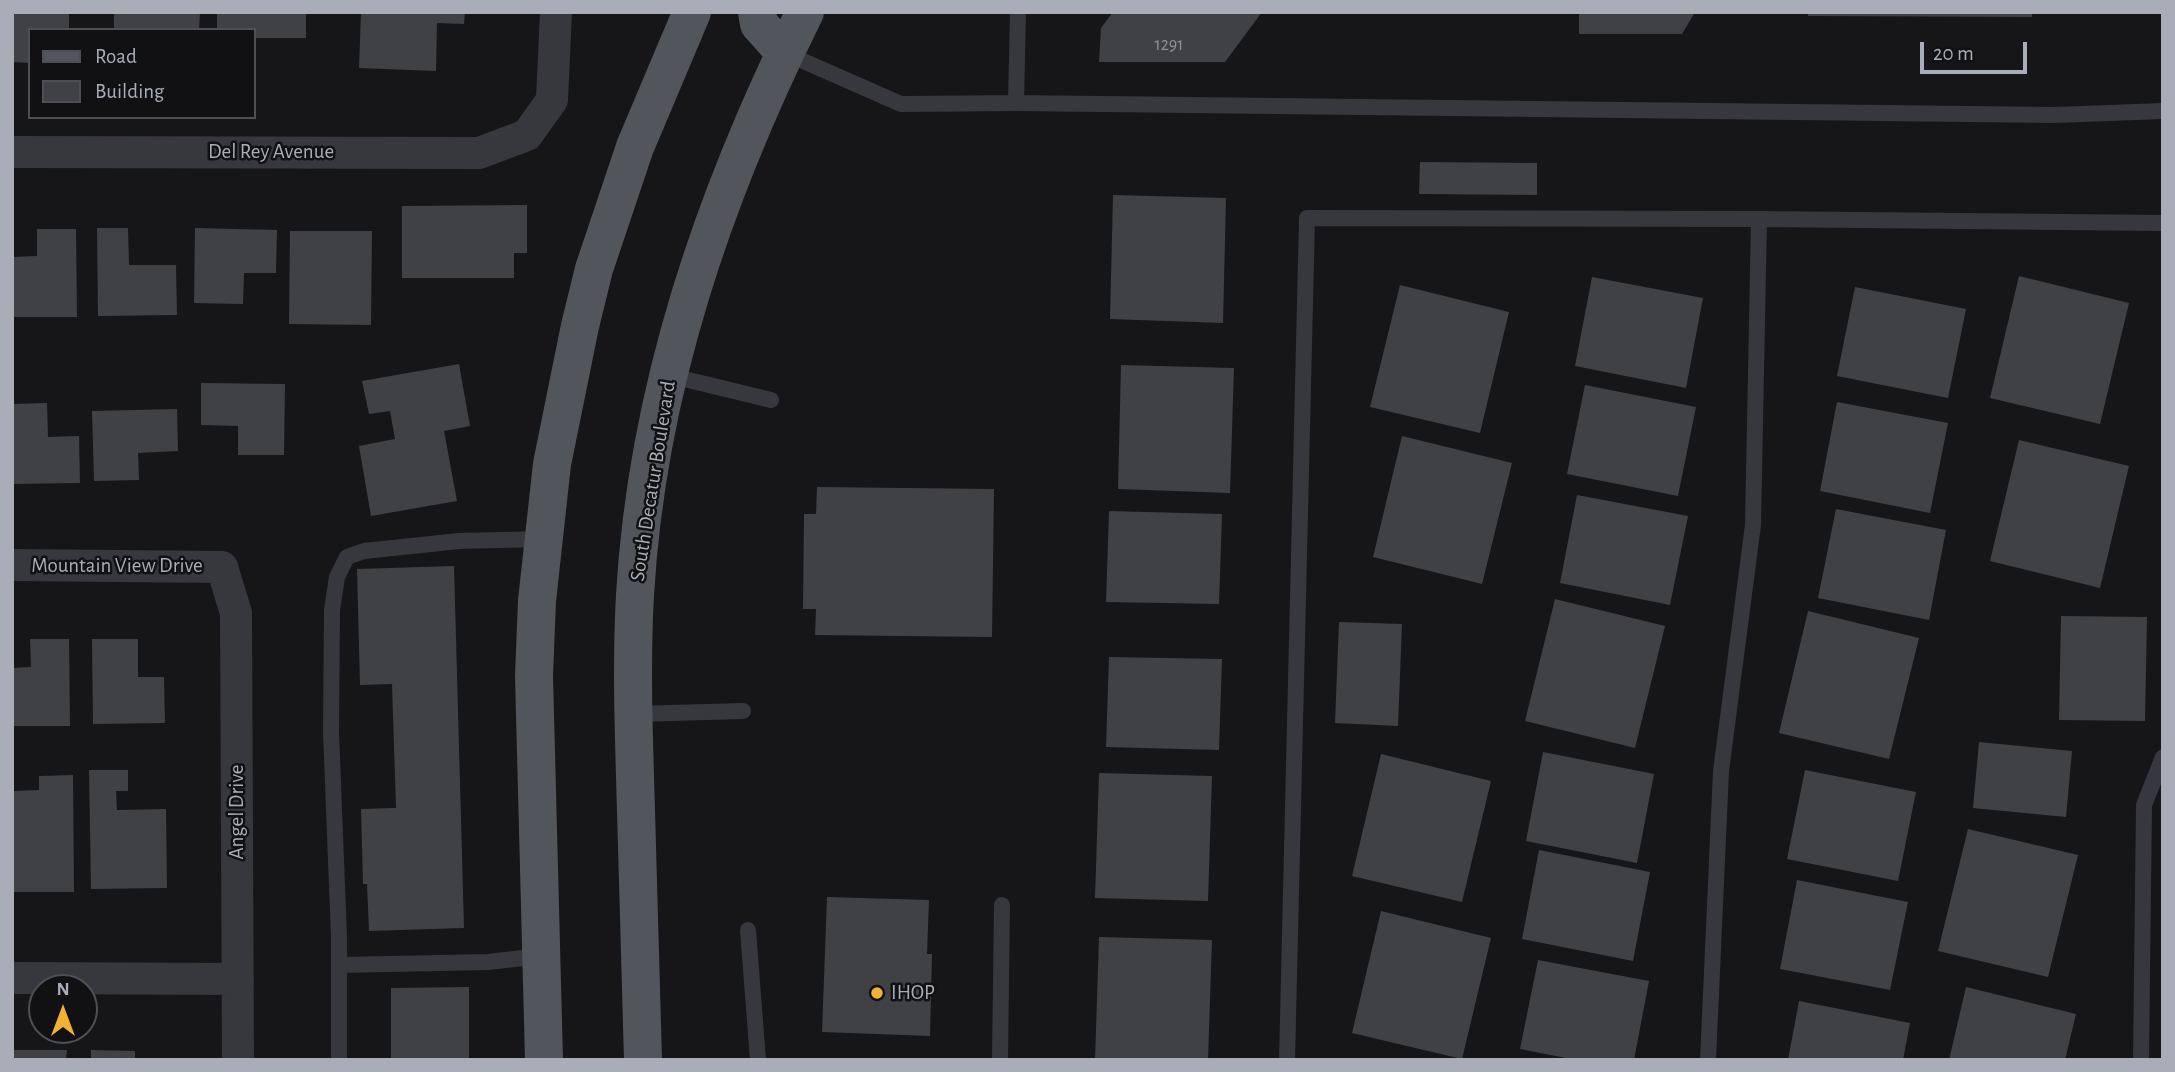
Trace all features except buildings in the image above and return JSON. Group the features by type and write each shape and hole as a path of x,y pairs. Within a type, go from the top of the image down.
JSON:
{"main road":[{"path":"544,1060 534,676 537,601 552,464 594,269 635,147 692,12"},
{"path":"757,12 760,24 785,53"},
{"name":"South Decatur Boulevard","path":"643,1060 634,714 635,594 654,443 683,314 705,247 738,159 805,12"}],"street":[{"name":"Del Rey Avenue","path":"12,152 479,153 527,135 552,100 556,12"},
{"name":"Mountain View Drive","path":"12,565 222,567"},
{"name":"Angel Drive","path":"222,567 236,613 238,1060"},
{"path":"12,978 238,979"}],"lane":[{"path":"1016,103 1018,12"},
{"path":"785,53 901,104 2055,115 2163,111"},
{"path":"1287,1060 1307,218 2163,223"},
{"path":"1707,1060 1721,771 1753,524 1759,219"},
{"path":"668,375 771,400"},
{"path":"339,1060 339,965 331,732 332,610 337,577 347,557 364,551 459,541 543,539"},
{"path":"634,714 743,711"},
{"path":"2141,1060 2144,805 2163,757"},
{"path":"1000,1060 1002,905"},
{"path":"748,930 758,1060"},
{"path":"339,965 488,962 541,957"}],"place":[{"name":"IHOP","path":"877,993"}]}
